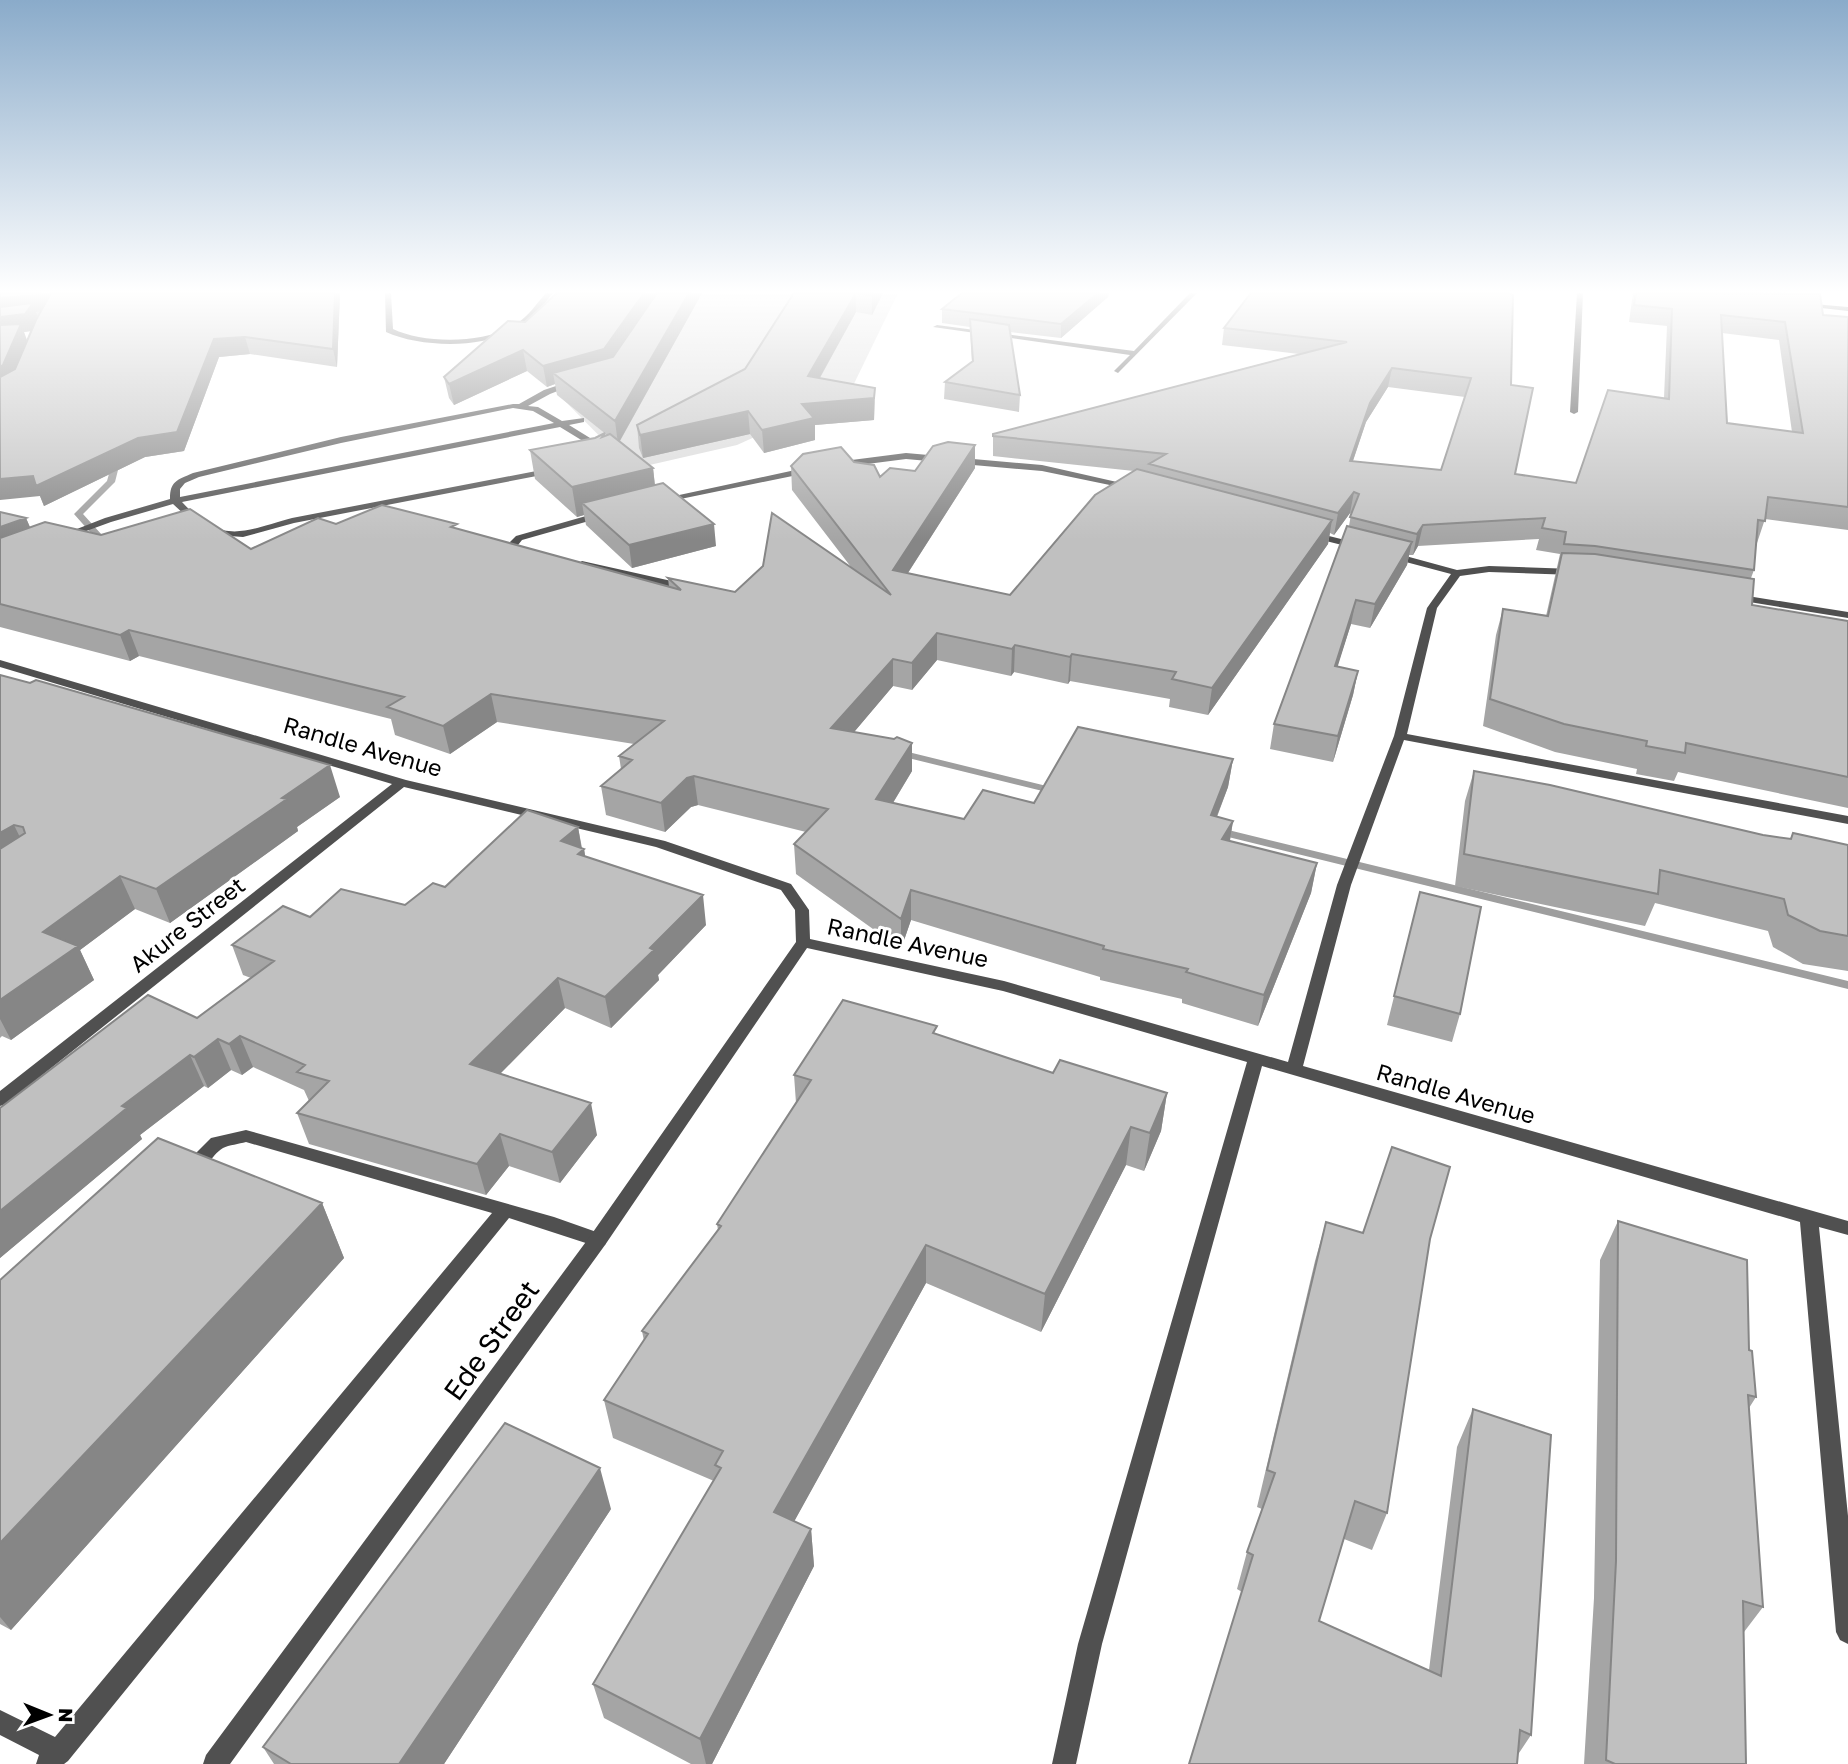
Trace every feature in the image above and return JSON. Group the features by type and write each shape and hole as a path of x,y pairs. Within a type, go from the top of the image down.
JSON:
{"street":[{"path":"1574,412 1576,375"},
{"path":"522,406 536,408 593,442 600,448 601,458 596,462 292,521 249,535 201,528 175,501 175,488 182,481 196,475 341,440 522,406 559,387 585,380"},
{"path":"50,541 108,520 175,501 581,420"},
{"path":"831,466 906,456 970,461 1064,472 1151,492"},
{"path":"650,502 818,468"},
{"path":"540,554 512,546 519,538 612,512"},
{"path":"1297,530 1364,548"},
{"path":"1377,552 1457,573 1489,569 1588,573"},
{"path":"566,560 696,590"},
{"path":"1294,1070 1344,884 1401,736 1432,608 1457,573"},
{"path":"1725,595 1848,615"},
{"name":"Randle Avenue","path":"0,663 402,783 660,844 786,887 802,909 803,942 1004,986 1848,1228"},
{"path":"1401,736 1848,820"},
{"name":"Akure Street","path":"0,1100 402,783"},
{"name":"Ede Street","path":"215,1764 598,1240 803,942"},
{"path":"1064,1764 1090,1644 1256,1059"},
{"path":"178,1181 217,1143 246,1136 504,1212 554,1224 598,1240"},
{"path":"0,1722 54,1758 504,1212"},
{"path":"1810,1217 1848,1632"}],"shaded area":[{"path":"568,375 858,375 849,394 737,445 632,469 553,389"}],"building":[{"path":"200,375 177,432 138,438 36,486 33,476 0,479 0,377"},
{"path":"446,375 468,375 449,384 444,377"},
{"path":"556,375 641,375 615,421"},
{"path":"733,375 808,375 875,388 874,398 802,404 814,418 762,430 748,411 640,435 637,425"},
{"path":"954,375 1017,375 1020,395 945,382"},
{"path":"1219,375 1387,375 1370,403 1350,461 1441,470 1471,378 1450,375 1511,375 1511,385 1533,388 1515,474 1576,483 1608,390 1669,399 1670,375 1724,375 1727,423 1803,433 1794,375 1848,375 1848,507 1768,497 1765,521 1758,520 1754,570 1595,546 1564,544 1566,532 1542,528 1545,518 1423,525 1417,534 1350,517 1359,494 1354,492 1338,513 1149,464 1166,454 993,434"},
{"path":"605,433 602,437 610,434 653,468 572,487 530,450 595,438"},
{"path":"948,442 975,445 893,570 1010,595 1095,495 1137,469 1332,520 1212,688 1172,679 1176,672 1072,654 1070,657 1015,645 1012,649 937,633 912,663 893,659 831,728 894,739 897,737 912,743 876,799 964,819 983,790 1034,803 1078,727 1233,759 1211,815 1233,821 1222,839 1317,863 1264,995 1186,972 1188,969 1103,949 1104,946 911,890 901,919 794,844 828,809 694,776 687,778 661,803 601,786 632,760 619,756 664,721 491,694 443,726 387,707 404,697 129,630 120,635 0,604 0,538 45,522 101,535 190,509 251,549 318,518 336,524 382,505 457,524 451,527 681,590 668,578 735,592 763,566 772,513 891,595 791,466 803,454 841,447 854,462 874,465 880,477 890,468 915,471 933,446"},
{"path":"663,483 714,524 629,545 582,503"},
{"path":"0,512 26,518 0,527"},
{"path":"1347,526 1412,542 1375,604 1356,600 1335,666 1358,671 1338,736 1274,724"},
{"path":"1562,553 1595,554 1754,579 1752,605 1848,621 1848,777 1686,743 1685,753 1646,746 1647,741 1564,724 1490,699 1503,609 1548,616"},
{"path":"0,675 30,683 36,680 330,765 282,798 287,799 156,889 120,876 43,932 78,946 0,1000 0,849 25,833 23,827 14,825 0,833"},
{"path":"1474,771 1550,785 1763,835 1791,839 1793,833 1848,845 1848,936 1820,931 1788,915 1784,899 1660,870 1658,894 1464,854"},
{"path":"527,810 578,827 561,841 584,849 578,854 703,895 650,948 654,950 605,997 558,978 470,1064 591,1103 552,1152 500,1134 477,1164 297,1113 329,1081 297,1072 305,1065 240,1036 229,1044 218,1039 194,1057 190,1055 122,1106 127,1108 0,1211 0,1108 148,995 197,1018 274,961 232,945 283,906 310,917 341,889 405,905 433,883 445,887"},
{"path":"1420,892 1481,907 1460,1014 1394,996"},
{"path":"843,1000 937,1026 933,1033 1053,1073 1060,1060 1167,1093 1150,1133 1131,1127 1045,1294 926,1245 774,1512 811,1529 700,1739 593,1684 721,1468 715,1465 723,1451 604,1400 648,1334 642,1331 721,1226 717,1224 811,1080 794,1075"},
{"path":"158,1138 322,1203 0,1543 0,1280"},
{"path":"1392,1147 1450,1167 1430,1239 1387,1513 1355,1501 1319,1621 1441,1676 1473,1409 1551,1435 1531,1735 1520,1730 1517,1764 1189,1764 1253,1555 1247,1552 1275,1473 1267,1470 1326,1222 1363,1233"},
{"path":"1618,1221 1747,1260 1749,1350 1752,1351 1756,1397 1748,1395 1763,1607 1743,1601 1746,1764 1615,1764 1606,1760 1616,1561"},
{"path":"505,1423 600,1468 399,1764 291,1764 263,1747"}],"waterway":[{"path":"108,547 78,514 111,482 117,458"},
{"path":"896,752 1059,792"},
{"path":"1216,831 1848,985"}]}
